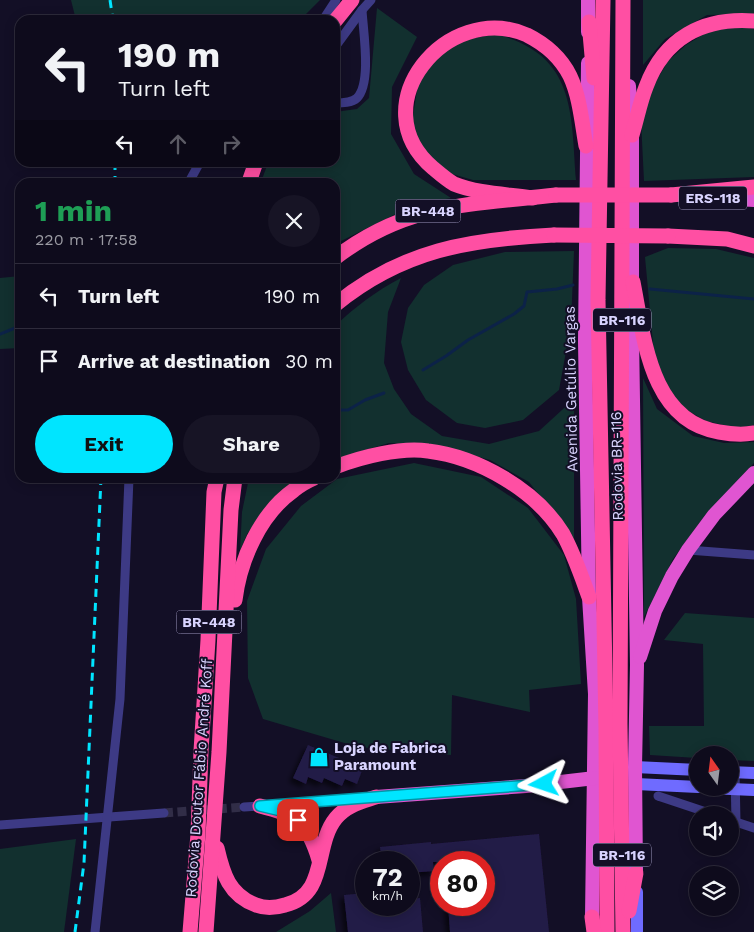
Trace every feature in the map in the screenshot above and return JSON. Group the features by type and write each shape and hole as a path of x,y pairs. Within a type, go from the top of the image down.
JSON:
{"highway":[{"name":"Avenida Getúlio Vargas","path":"588,0 585,341 589,596 595,694 592,917"},
{"name":"Rodovia BR-116","path":"603,0 598,300 607,932"},
{"name":"Rodovia BR-116","path":"623,0 632,135 637,665 635,767 636,873"},
{"name":"Rodovia BR-116","path":"623,0 620,724 624,932"},
{"path":"340,17 357,5"},
{"path":"632,135 646,87 666,52 679,39 698,28 720,22 754,21"},
{"name":"BR-116","path":"589,22 596,107 601,136"},
{"path":"533,198 474,190 453,183 424,160 414,148 406,122 405,106 408,89 416,71 428,55 452,37 468,30 500,28 521,32 539,42 558,58 570,76 578,100 586,146"},
{"path":"671,195 754,186"},
{"name":"BR-448","path":"340,255 377,230 430,210 464,204 556,195 671,195"},
{"name":"ERS-118","path":"671,195 754,200"},
{"name":"BR-448","path":"340,301 370,279 418,257 490,239 554,235 726,238"},
{"path":"726,238 754,239"},
{"path":"726,238 754,246"},
{"path":"633,282 648,357 656,379 668,402 696,425 712,431 730,434 754,433"},
{"path":"340,465 357,459 389,452 427,450 456,457 486,468 509,481 531,497 546,512 562,533 575,557 589,596"},
{"path":"637,665 655,611 672,576 688,550 714,515 754,474"},
{"name":"Rodovia Doutor Fábio André Koff","path":"190,932 198,834 215,483"},
{"name":"Rodovia Doutor Fábio André Koff","path":"206,932 214,835 231,510 234,483"},
{"path":"225,639 233,626 237,586 245,556 274,508 293,490 305,483"},
{"path":"214,835 221,866 227,880 237,895 247,902 261,907 274,908 292,904 313,885 328,831 336,818 345,809 354,804 376,798 535,785 595,778"},
{"path":"260,806 281,811 298,820 310,835 319,861"},
{"name":"BR-116","path":"624,932 636,873"},
{"path":"592,917 593,932"}],"main road":[{"path":"635,767 689,770"},
{"path":"739,772 754,773"},
{"path":"636,784 689,787"},
{"path":"739,789 754,790"},
{"name":"Rodovia BR-116","path":"636,873 637,932"}],"street":[{"path":"326,15 336,0"},
{"path":"340,37 357,5 372,0"},
{"path":"340,102 357,98 364,82 357,5"},
{"path":"191,178 197,167"},
{"path":"95,932 120,699 129,483"},
{"path":"688,550 754,555"},
{"path":"658,796 689,806"},
{"path":"244,807 376,798"},
{"path":"0,825 164,813"},
{"path":"739,823 754,828"}],"green space":[{"path":"71,0 320,0 305,15 75,15"},
{"path":"643,0 754,0 754,14 707,15 665,39 643,65"},
{"path":"377,8 417,37 392,87 391,134 414,174 451,198 414,205 340,242 340,178 262,178 267,167 340,167 340,111 357,109 369,98"},
{"path":"743,27 754,29 754,177 644,181 641,121 653,87 668,61 686,45 704,34 721,29"},
{"path":"496,34 522,44 542,56 555,71 564,89 570,109 576,180 473,180 452,174 429,159 417,141 412,121 420,72 454,42"},
{"path":"668,248 716,249 754,258 754,425 737,428 706,421 687,410 670,393 654,354 645,257"},
{"path":"574,251 571,324 559,390 523,420 485,428 457,423 426,400 408,370 401,342 408,308 424,285 453,265 505,252"},
{"path":"15,276 15,348 0,349 0,278"},
{"path":"401,278 388,312 384,363 394,389 411,414 442,436 489,444 539,431 574,399 574,540 529,482 490,460 440,446 389,443 340,458 340,321 383,288"},
{"path":"643,378 657,409 693,436 724,443 754,442 754,463 705,515 673,559 644,617"},
{"path":"414,463 481,477 528,508 564,555 576,599 581,684 529,690 530,712 452,695 451,755 358,747 263,719 248,678 247,601 266,549 301,506 332,483 340,483 340,478"},
{"path":"248,483 292,483 247,534 240,551 242,512"},
{"path":"685,613 754,618 754,761 739,760 739,746 689,746 689,757 650,755 649,726 704,726 703,644 664,640"},
{"path":"76,839 64,932 0,932 0,849"},
{"path":"331,893 336,932 276,932 310,911"}],"building":[{"name":"Loja de Fabrica Paramount","path":"308,745 363,768 357,784 345,779 342,786 324,778 322,783 308,777 306,784 293,778"},
{"path":"539,834 549,932 450,932 449,916 495,916 495,851 430,851 430,871 420,872 420,851 381,851 380,847 431,842 431,844"},
{"path":"355,894 355,916 420,916 420,898 423,932 348,932 344,895"}],"waterway":[{"path":"423,370 468,340 514,314 524,306 527,292 557,289 573,285"},
{"path":"650,289 754,299"},
{"path":"0,334 15,328"},
{"path":"340,410 348,410 365,400 384,393"}],"tunnel":[{"path":"164,813 244,807"}],"railway":[{"path":"110,0 112,15"},
{"path":"115,167 115,178"},
{"path":"75,932 84,863 101,483"}],"place":[{"name":"Loja de Fabrica Paramount","path":"319,757"}],"route":[{"path":"298,820 281,811 260,806 544,784"}]}
